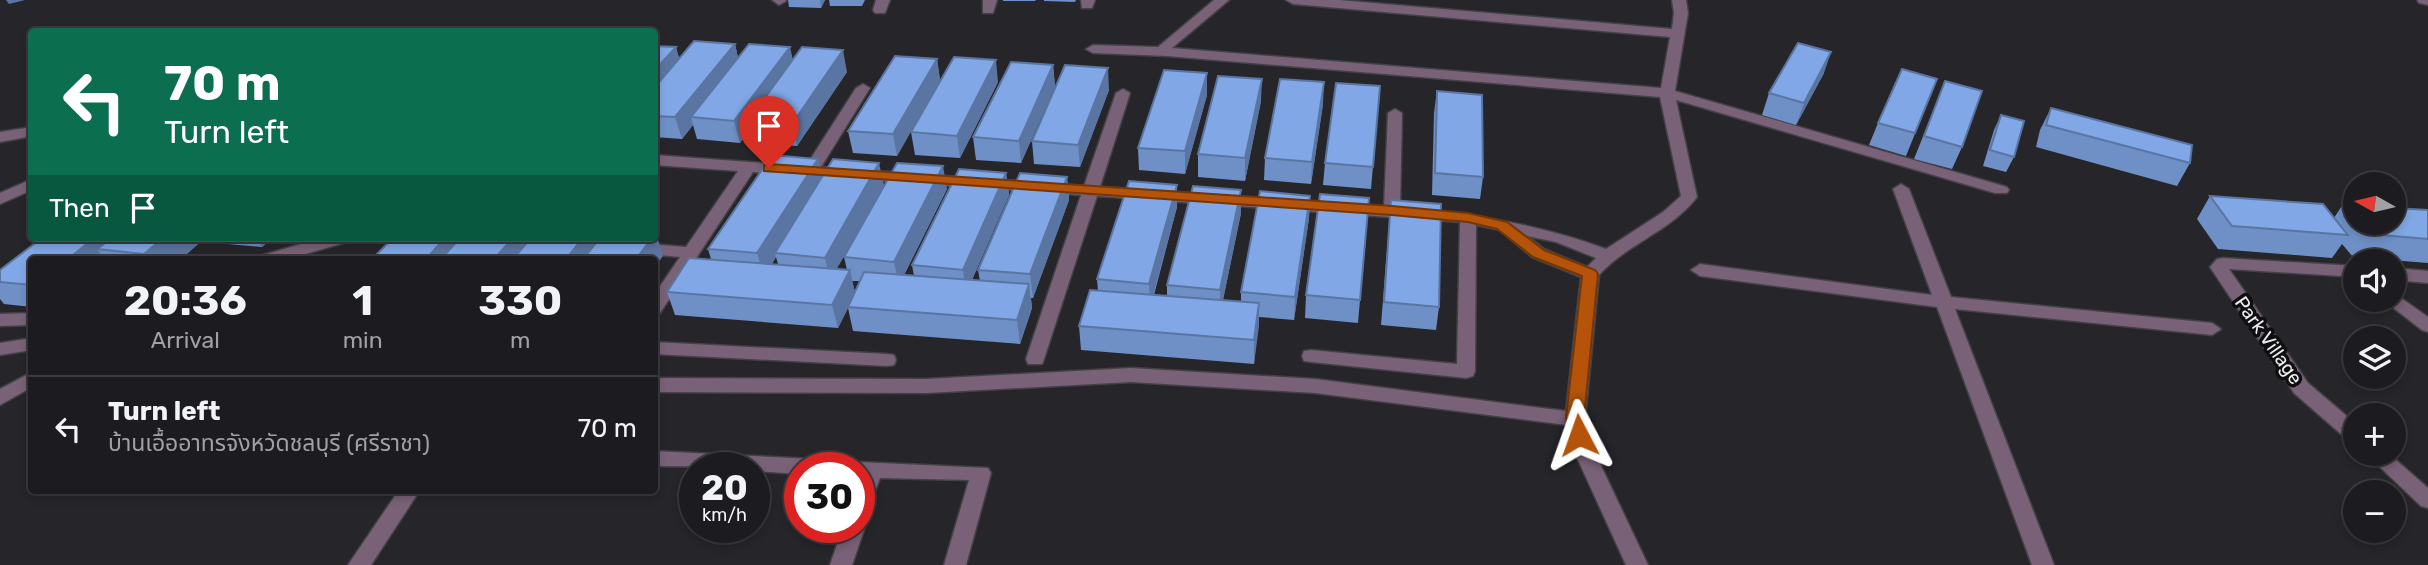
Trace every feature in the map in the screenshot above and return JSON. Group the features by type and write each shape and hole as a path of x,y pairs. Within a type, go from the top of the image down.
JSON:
{"street":[{"path":"1167,52 1166,47 1222,0"},
{"path":"1293,0 1676,33"},
{"path":"1637,565 1584,451 1575,418 1590,274 1607,256 1668,216 1689,197 1667,93 1681,13 1679,0"},
{"path":"1093,49 1167,52 1667,93 2001,190"},
{"path":"811,171 863,88"},
{"path":"1035,359 1123,93"},
{"path":"1392,211 1395,113"},
{"path":"0,137 28,132"},
{"path":"658,160 1468,218 1560,238 1607,256"},
{"path":"658,303 748,167"},
{"path":"0,199 28,186"},
{"path":"1901,189 2043,565"},
{"path":"1311,356 1466,371 1468,218"},
{"path":"1502,225 1538,253 1590,274"},
{"path":"279,256 327,242"},
{"path":"623,247 691,253"},
{"path":"2343,271 2236,263 2224,263 2220,267 2301,388 2343,425"},
{"path":"1700,270 1944,302 2212,330"},
{"path":"2406,275 2428,277"},
{"path":"2406,309 2428,326"},
{"path":"0,320 28,319"},
{"path":"0,349 28,345"},
{"path":"658,348 887,360"},
{"path":"658,385 927,386 1131,375 1315,386 1575,418"},
{"path":"0,398 28,380"},
{"path":"658,458 784,465"},
{"path":"2390,466 2428,500"},
{"path":"875,470 981,473 955,565"},
{"path":"359,565 407,494"},
{"path":"841,565 848,543"}],"building":[{"path":"694,41 735,44 675,117 658,116 658,83"},
{"path":"1798,43 1831,52 1804,103 1769,93"},
{"path":"749,44 790,47 734,121 691,117"},
{"path":"658,46 676,47 658,67"},
{"path":"802,47 843,50 792,124 748,121"},
{"path":"895,56 937,59 893,134 848,131"},
{"path":"954,57 996,60 957,136 911,132"},
{"path":"1011,62 1053,65 1019,141 973,137"},
{"path":"1065,65 1108,68 1078,145 1032,141"},
{"path":"1902,69 1937,79 1915,133 1878,123"},
{"path":"1164,70 1207,73 1185,151 1138,148"},
{"path":"1218,76 1262,79 1245,158 1198,154"},
{"path":"1280,79 1324,82 1312,162 1265,158"},
{"path":"1945,81 1982,91 1962,147 1924,136"},
{"path":"1336,83 1380,86 1373,167 1325,163"},
{"path":"1437,91 1482,95 1483,177 1435,173"},
{"path":"2051,108 2192,145 2190,163 2046,125"},
{"path":"2001,115 2024,121 2014,157 1990,150"},
{"path":"772,155 818,159 757,253 708,249"},
{"path":"833,159 879,163 825,258 775,253"},
{"path":"897,163 943,166 894,262 844,257"},
{"path":"959,169 1006,173 963,270 912,265"},
{"path":"1020,173 1067,177 1030,274 978,270"},
{"path":"1129,181 1177,185 1149,284 1097,279"},
{"path":"1193,186 1241,190 1220,290 1167,285"},
{"path":"1260,191 1310,196 1295,297 1241,292"},
{"path":"1320,194 1369,198 1360,300 1306,295"},
{"path":"2210,196 2323,204 2343,229 2343,235 2232,226"},
{"path":"1391,200 1441,204 1439,307 1384,302"},
{"path":"2406,209 2428,210 2428,239 2381,235 2406,235"},
{"path":"37,242 89,242 72,256 28,256 28,285 0,282 0,270"},
{"path":"107,242 158,242 144,254 97,249"},
{"path":"389,242 441,242 429,256 375,256"},
{"path":"456,242 509,242 497,256 444,256"},
{"path":"528,242 580,242 568,256 516,256"},
{"path":"597,242 649,242 638,256 585,256"},
{"path":"689,258 850,270 832,305 667,292"},
{"path":"864,272 1029,284 1017,320 848,307"},
{"path":"1090,290 1259,303 1254,340 1079,326"}],"route":[{"path":"769,168 1392,211 1468,218 1502,225 1538,253 1590,274 1575,418 1579,435"}]}
